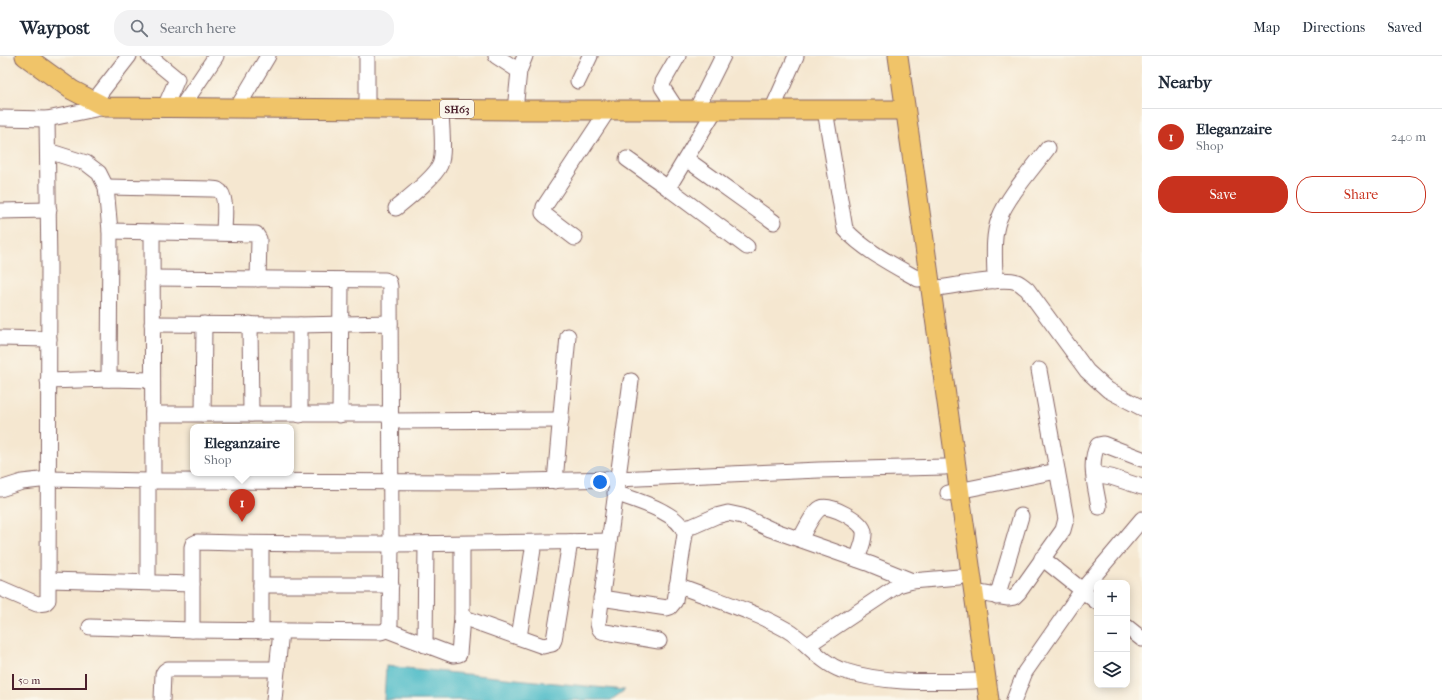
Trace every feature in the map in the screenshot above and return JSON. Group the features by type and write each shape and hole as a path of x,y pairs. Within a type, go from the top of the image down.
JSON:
{"main road":[{"path":"886,56 900,110"},
{"path":"898,56 900,110 924,284 954,491 973,592 989,700"},
{"name":"SH63","path":"35,59 72,90 100,104 173,108 900,110"},
{"path":"924,284 945,467 954,491 960,577 976,700"}],"street":[{"path":"0,118 47,119 100,104 129,56"},
{"path":"149,56 177,80 173,108"},
{"path":"173,108 216,56"},
{"path":"237,108 268,56"},
{"path":"367,56 367,109"},
{"path":"496,56 519,71"},
{"path":"515,110 519,71 526,56"},
{"path":"578,81 590,56"},
{"path":"677,110 662,87 663,82 678,56"},
{"path":"696,110 724,56"},
{"path":"772,110 796,56"},
{"path":"396,208 430,178 440,165 442,157 441,109"},
{"path":"574,238 545,215 543,210 608,110"},
{"path":"668,188 715,110"},
{"path":"825,110 845,229 852,237 924,284 1006,280 1018,282 1027,289 1087,371 1108,390 1142,408"},
{"path":"0,588 37,604 45,603 48,600 49,210 47,119"},
{"path":"995,281 996,235 999,220 1007,204 1048,148"},
{"path":"48,151 86,164 98,174 106,187 110,231 109,379"},
{"path":"627,159 747,247"},
{"path":"686,159 774,222"},
{"path":"106,187 212,188 218,190 223,196 224,202 224,232"},
{"path":"0,211 49,210"},
{"path":"110,231 224,232 256,234 259,239 258,279"},
{"path":"148,582 153,414 152,232"},
{"path":"152,278 385,280 389,282 391,586 390,624 388,630"},
{"path":"340,415 341,280"},
{"path":"152,324 300,325 390,323"},
{"path":"203,414 204,324"},
{"path":"250,324 251,414"},
{"path":"300,325 300,415"},
{"path":"555,481 568,336"},
{"path":"0,338 49,339"},
{"path":"973,592 997,597 1014,597 1065,525 1066,519 1039,370"},
{"path":"48,381 109,379 152,380"},
{"path":"631,381 598,624 602,631 659,641"},
{"path":"153,414 340,415 390,418 560,420"},
{"path":"1098,507 1094,474 1094,455 1098,445 1103,444 1142,459"},
{"path":"0,489 22,482 49,479 391,482 555,481 616,486 819,470 945,467"},
{"path":"954,491 1057,470"},
{"path":"1094,474 1111,477 1142,487"},
{"path":"602,598 667,608 670,607 673,604 677,585 685,534 684,528 680,524 656,508 616,486"},
{"path":"800,539 816,512 821,508 833,508 857,521 862,526 864,538 858,559"},
{"path":"684,528 703,523 716,516 728,513 742,516 770,529 858,559 912,581"},
{"path":"997,597 1021,516"},
{"path":"1014,700 1025,672 1089,595 1142,519"},
{"path":"192,630 192,548 193,544 197,542 261,544 462,544 609,541"},
{"path":"462,617 543,646 552,644 554,640 570,542"},
{"path":"519,637 534,543"},
{"path":"261,544 261,631"},
{"path":"425,645 426,544"},
{"path":"90,627 261,631 381,632 388,630 454,655 459,654 462,617 462,544"},
{"path":"1042,558 1089,595"},
{"path":"808,645 898,585 912,581 960,577"},
{"path":"49,580 192,584"},
{"path":"261,585 391,586"},
{"path":"677,585 774,622 792,633 808,645 822,659 833,666 860,676 887,680 918,682 974,681"},
{"path":"1130,629 1142,639"},
{"path":"274,700 281,631"},
{"path":"162,700 163,674 165,670 168,669 277,670"}],"water":[{"path":"386,666 625,690 611,700 384,700"}],"place":[{"name":"Eleganzaire","path":"242,522"}]}
